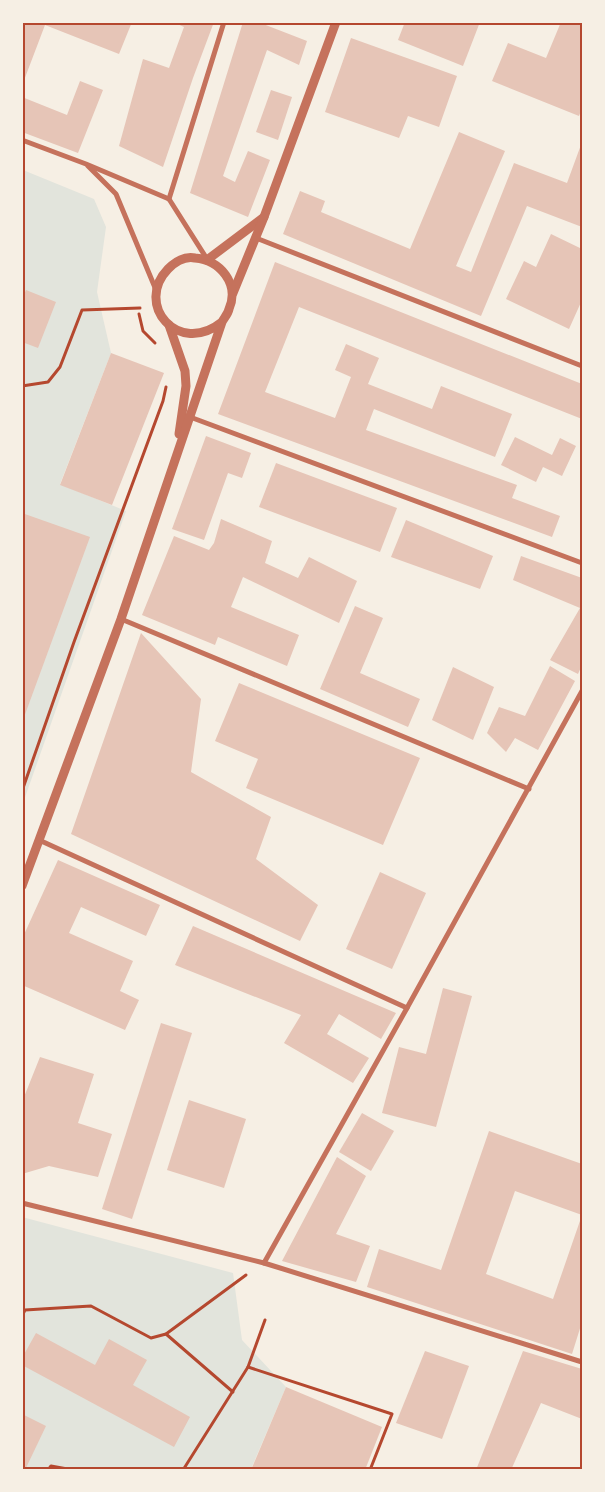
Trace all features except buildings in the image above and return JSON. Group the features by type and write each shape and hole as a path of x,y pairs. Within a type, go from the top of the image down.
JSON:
{"street":[{"path":"169,199 224,22"},
{"path":"22,886 121,619 222,322 230,308 232,295 264,217 336,22"},
{"path":"22,140 86,164 169,199 207,260"},
{"path":"86,164 116,194 156,290 157,307 169,325 189,334 212,330 222,322"},
{"path":"207,260 264,217"},
{"path":"256,238 582,366"},
{"path":"156,290 161,276 173,264 186,258 194,257 215,264 225,273 230,281 232,295"},
{"path":"169,325 185,371 186,386 177,454"},
{"path":"190,417 582,563"},
{"path":"121,619 528,789"},
{"path":"264,1263 582,692"},
{"path":"40,840 407,1008"},
{"path":"22,1203 264,1263 582,1362"}],"path":[{"path":"22,386 48,382 60,367 69,349 82,310 157,307"},
{"path":"138,308 143,331 154,340 158,349"},
{"path":"22,792 74,642 163,402 166,385"},
{"path":"22,1316 24,1310 91,1306 151,1338 166,1334 264,1263"},
{"path":"184,1470 248,1367 265,1320"},
{"path":"166,1334 232,1392"},
{"path":"248,1367 392,1414 370,1470"},
{"path":"48,1470 51,1466 73,1470"}],"shaded area":[{"path":"23,170 94,199 106,227 97,292 111,353 60,484 126,511 23,803"},
{"path":"22,1217 233,1273 242,1340 286,1387 251,1469 23,1469"}]}
